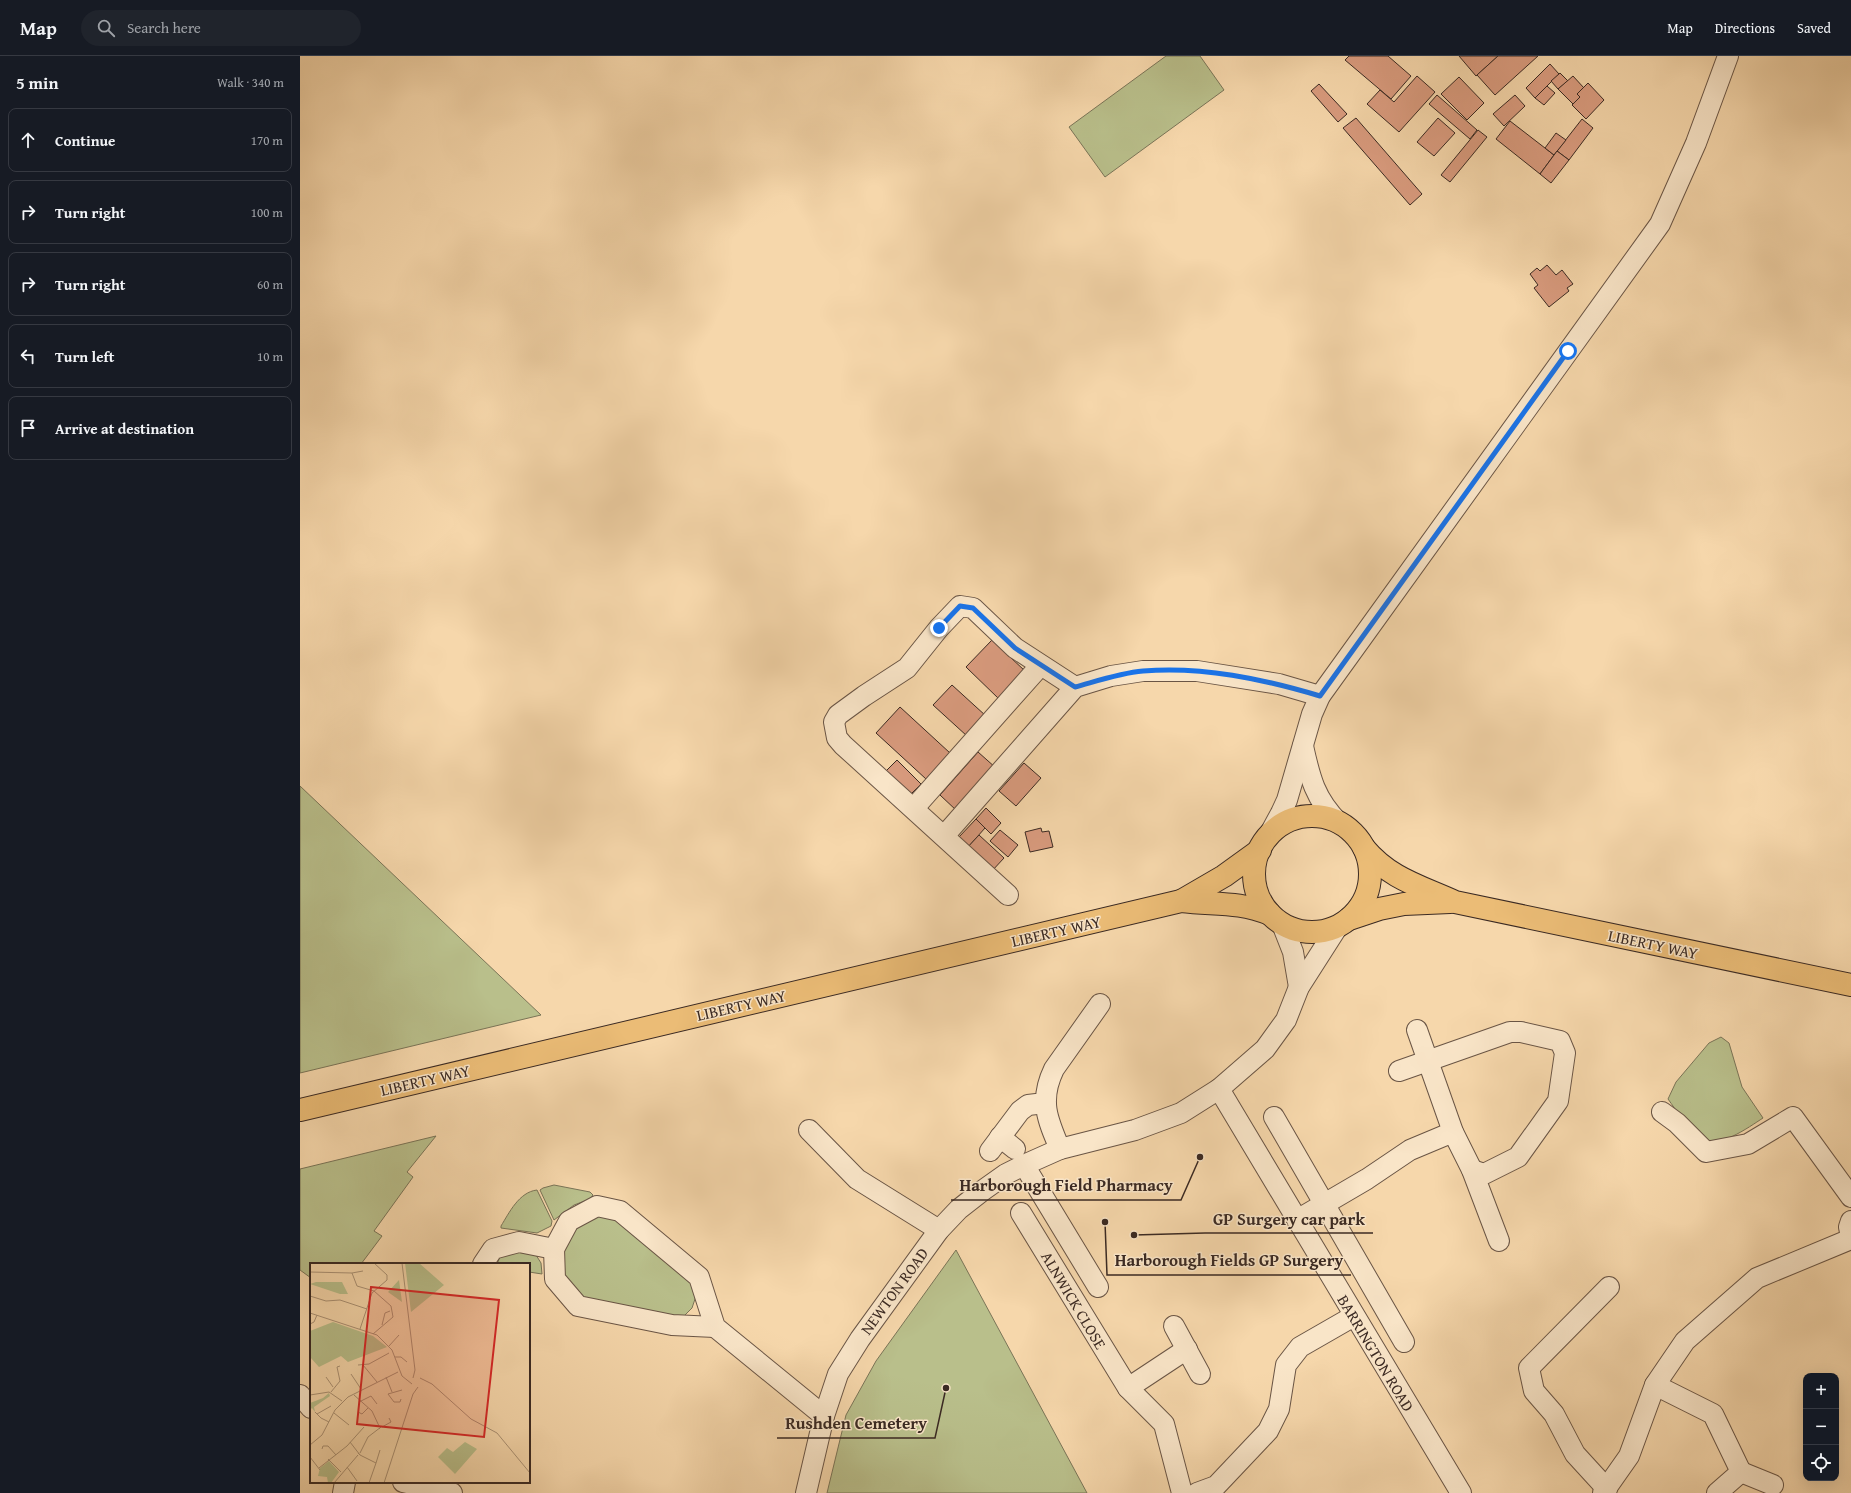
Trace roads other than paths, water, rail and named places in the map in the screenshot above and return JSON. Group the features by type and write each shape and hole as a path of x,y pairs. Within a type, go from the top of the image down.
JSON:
{"highway":[{"path":"1309,816 1325,818 1340,823 1354,834 1364,848 1369,867 1369,886 1362,904 1344,922 1324,931 1310,932 1295,930 1276,919 1262,903 1256,890 1254,877 1255,863 1264,843 1279,826 1294,819 1309,816"},
{"name":"LIBERTY WAY","path":"300,1110 1181,901 1224,876 1264,843"},
{"name":"LIBERTY WAY","path":"1364,848 1375,862 1384,869 1400,878 1455,902 1851,985"},
{"name":"LIBERTY WAY","path":"1181,901 1249,906 1276,919"},
{"name":"LIBERTY WAY","path":"1344,922 1379,909 1404,904 1455,902"}],"street":[{"path":"1264,843 1287,800 1312,714 1320,696 1660,224 1696,143 1728,56"},
{"path":"1008,895 838,738 834,722 838,715 907,668 939,628 960,606 973,608 1015,648 1040,666 1075,687"},
{"path":"914,808 1040,666"},
{"path":"944,836 1075,687 1111,676 1143,671 1197,671 1279,684 1320,696"},
{"path":"1303,746 1310,776 1318,795 1324,807 1340,823"},
{"path":"1276,919 1293,952 1299,987"},
{"name":"NEWTON ROAD","path":"1007,1151 1060,1149 1136,1130 1181,1113 1219,1089 1265,1049 1286,1020 1299,987 1344,922"},
{"path":"1060,1149 1048,1121 1045,1103 1049,1080 1054,1069 1100,1004"},
{"path":"1417,1030 1453,1132 1472,1170 1499,1241"},
{"path":"1399,1071 1510,1032 1521,1032 1560,1041 1564,1053 1558,1101 1518,1157 1484,1174 1472,1170"},
{"name":"BARRINGTON ROAD","path":"1219,1089 1354,1316 1453,1490"},
{"name":"NEWTON ROAD","path":"806,1493 824,1416 838,1374 860,1339 939,1230 959,1209 1006,1174 1007,1151 1020,1111 1033,1103 1045,1103"},
{"path":"1662,1112 1677,1123 1706,1152 1748,1144 1793,1117 1851,1197"},
{"path":"1274,1116 1404,1342"},
{"path":"809,1130 857,1179 939,1230"},
{"path":"1297,1220 1368,1179 1410,1150 1453,1132"},
{"path":"1007,1151 1098,1287"},
{"path":"715,1327 672,1325 578,1306 555,1279 554,1249 569,1221 597,1206 620,1211 699,1277 715,1327 824,1416"},
{"name":"ALNWICK CLOSE","path":"1021,1213 1128,1388 1164,1424 1182,1493"},
{"path":"1609,1287 1529,1368 1534,1391 1554,1414 1575,1454 1605,1491 1629,1456 1655,1385 1685,1341 1757,1278 1851,1238 1849,1226 1851,1220"},
{"path":"484,1263 493,1249 519,1242 554,1249"},
{"path":"1197,1493 1216,1486 1268,1431 1280,1409 1286,1366 1300,1347 1354,1316"},
{"path":"1174,1326 1200,1374"},
{"path":"1128,1388 1187,1349"},
{"path":"1655,1385 1713,1414 1742,1472 1773,1485"},
{"path":"300,1395 310,1407"},
{"path":"1717,1493 1742,1472"},
{"path":"343,1493 345,1483"},
{"path":"407,1483 452,1493"}],"place":[{"name":"Harborough Field Pharmacy","path":"1200,1157"},
{"name":"Harborough Fields GP Surgery","path":"1105,1222"},
{"name":"GP Surgery car park","path":"1134,1235"},
{"name":"Rushden Cemetery","path":"946,1388"}]}
